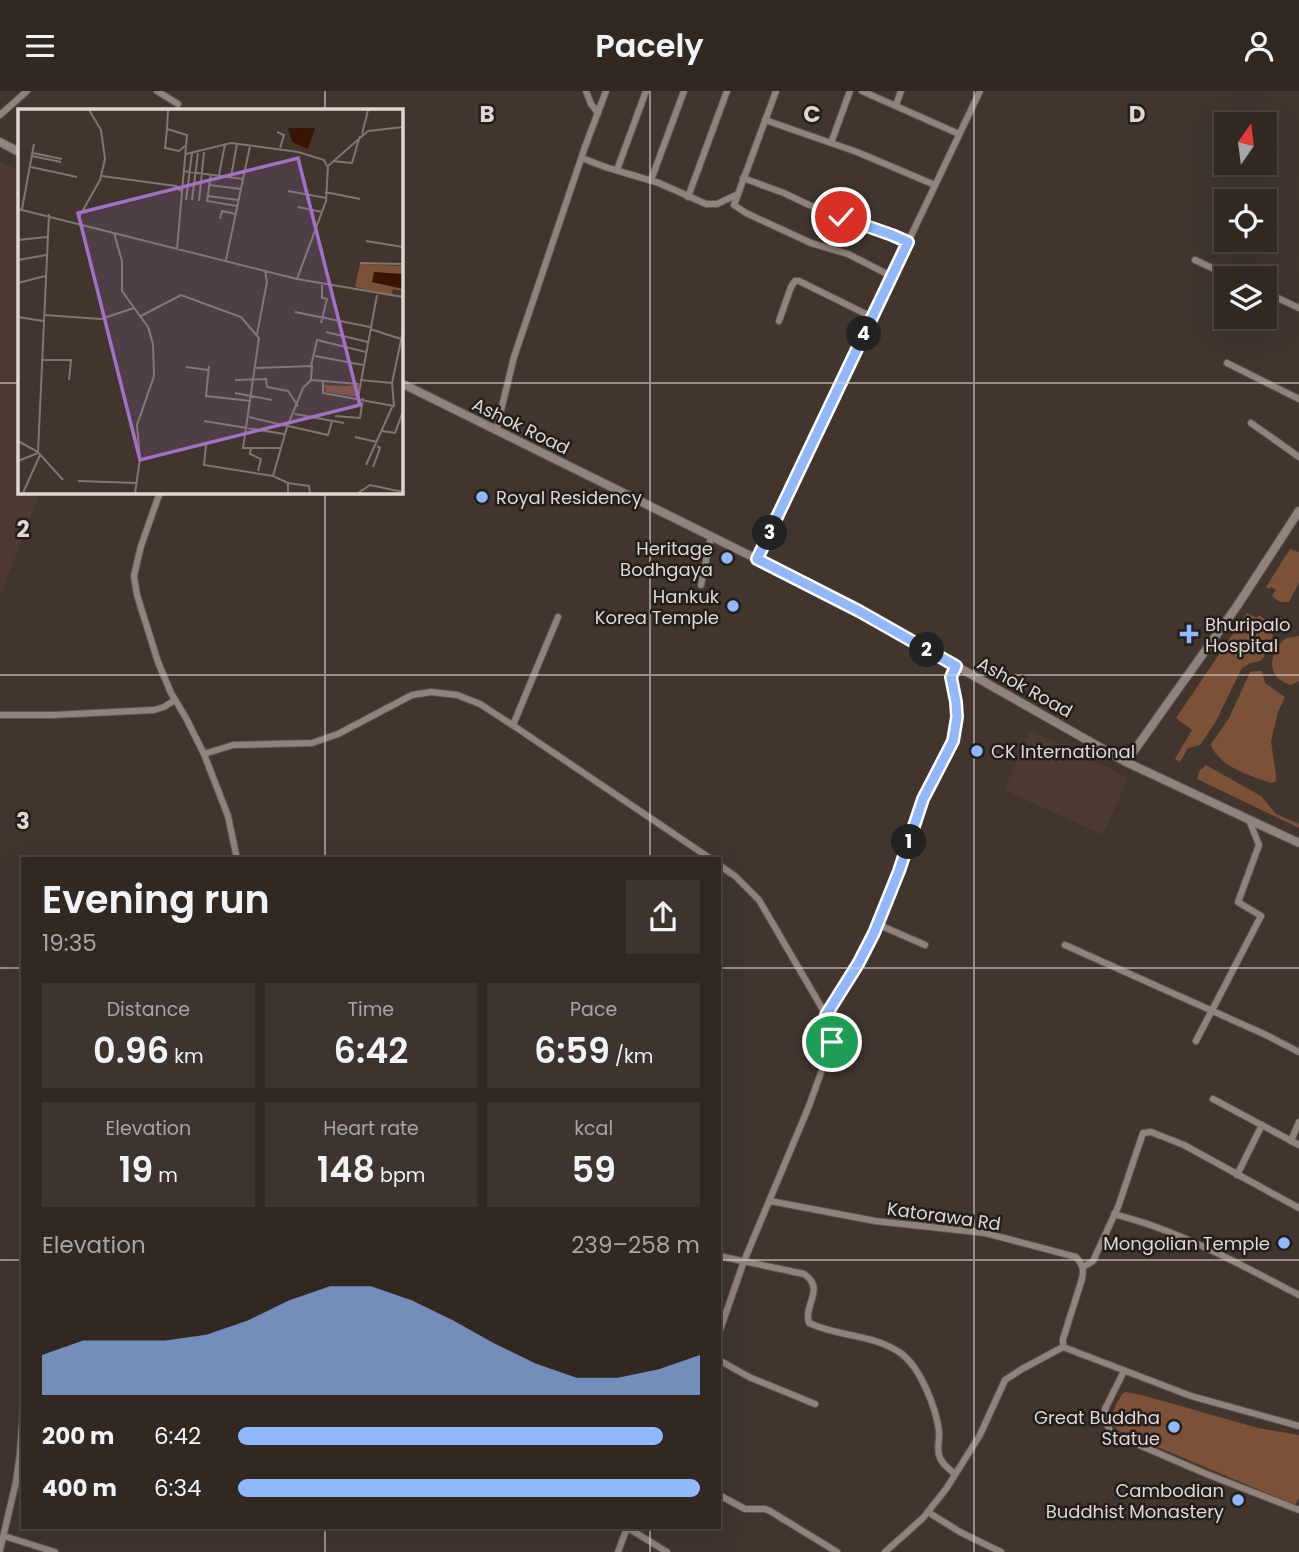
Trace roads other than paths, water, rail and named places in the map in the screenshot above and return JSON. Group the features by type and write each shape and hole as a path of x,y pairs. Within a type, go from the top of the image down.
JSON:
{"street":[{"path":"0,115 27,91"},
{"path":"157,91 178,104"},
{"path":"586,91 598,113"},
{"path":"496,431 514,357 607,91"},
{"path":"617,170 646,91"},
{"path":"651,180 684,91"},
{"path":"688,197 727,91"},
{"path":"776,91 734,205 811,243 848,254 891,276"},
{"path":"831,143 850,91"},
{"path":"862,91 959,134"},
{"path":"896,105 901,91"},
{"path":"757,559 980,91"},
{"path":"765,120 935,185"},
{"path":"0,142 18,151"},
{"path":"582,158 651,180 712,205 736,195"},
{"path":"743,178 908,242"},
{"path":"1195,260 1214,269"},
{"path":"779,321 795,281 872,317"},
{"path":"1277,298 1299,308"},
{"path":"1227,363 1299,399"},
{"name":"Ashok Road","path":"402,384 859,611 1126,762 1299,843"},
{"path":"1251,423 1299,457"},
{"path":"160,493 141,546 134,576 136,595 158,662 204,754 230,824 237,857"},
{"path":"1126,762 1237,606 1299,511"},
{"path":"701,585 712,537"},
{"path":"513,725 558,617"},
{"path":"826,1015 858,964 877,924 899,871 923,799 953,741 957,717 951,677 956,666"},
{"path":"204,754 233,745 299,744 326,739 412,695 420,692 444,692 467,697 513,725 708,857"},
{"path":"0,715 154,710 175,700"},
{"path":"1196,1041 1261,916 1238,902 1259,845 1248,820"},
{"path":"721,866 759,899 826,1015 833,1035 809,1106 744,1261 721,1327"},
{"path":"877,924 925,945"},
{"path":"1065,945 1299,1052"},
{"path":"1213,1099 1299,1145"},
{"path":"1292,1141 1299,1122"},
{"path":"1237,1175 1262,1125"},
{"path":"1063,1347 1083,1267 1093,1261 1114,1214 1143,1133 1151,1132 1184,1146 1299,1209"},
{"name":"Katorawa Rd","path":"770,1201 874,1221 985,1233 1076,1257 1083,1267"},
{"path":"1114,1214 1154,1226 1231,1259 1299,1295"},
{"path":"721,1256 804,1275 812,1280 815,1287 807,1312 809,1323 866,1338 901,1353 919,1372 939,1429 940,1459 955,1474"},
{"path":"885,1552 928,1512 955,1474 980,1435 1005,1380 1063,1347 1191,1396 1299,1426"},
{"path":"721,1361 749,1377 815,1404"},
{"path":"1124,1371 1105,1409 1111,1433 1209,1475 1298,1508"},
{"path":"0,1550 16,1482 21,1439"},
{"path":"721,1497 745,1509 771,1511 838,1552"},
{"path":"928,1512 960,1532 1001,1552"},
{"path":"618,1552 627,1529"},
{"path":"629,1529 667,1552"},
{"path":"4,1536 55,1552"}],"place":[{"name":"Royal Residency","path":"482,497"},
{"name":"Heritage Bodhgaya","path":"727,558"},
{"name":"Hankuk Korea Temple","path":"733,606"},
{"name":"Bhuripalo Hospital","path":"1189,634"},
{"name":"CK International","path":"977,751"},
{"name":"Mongolian Temple","path":"1284,1243"},
{"name":"Great Buddha Statue","path":"1174,1427"},
{"name":"Cambodian Buddhist Monastery","path":"1238,1500"}]}
